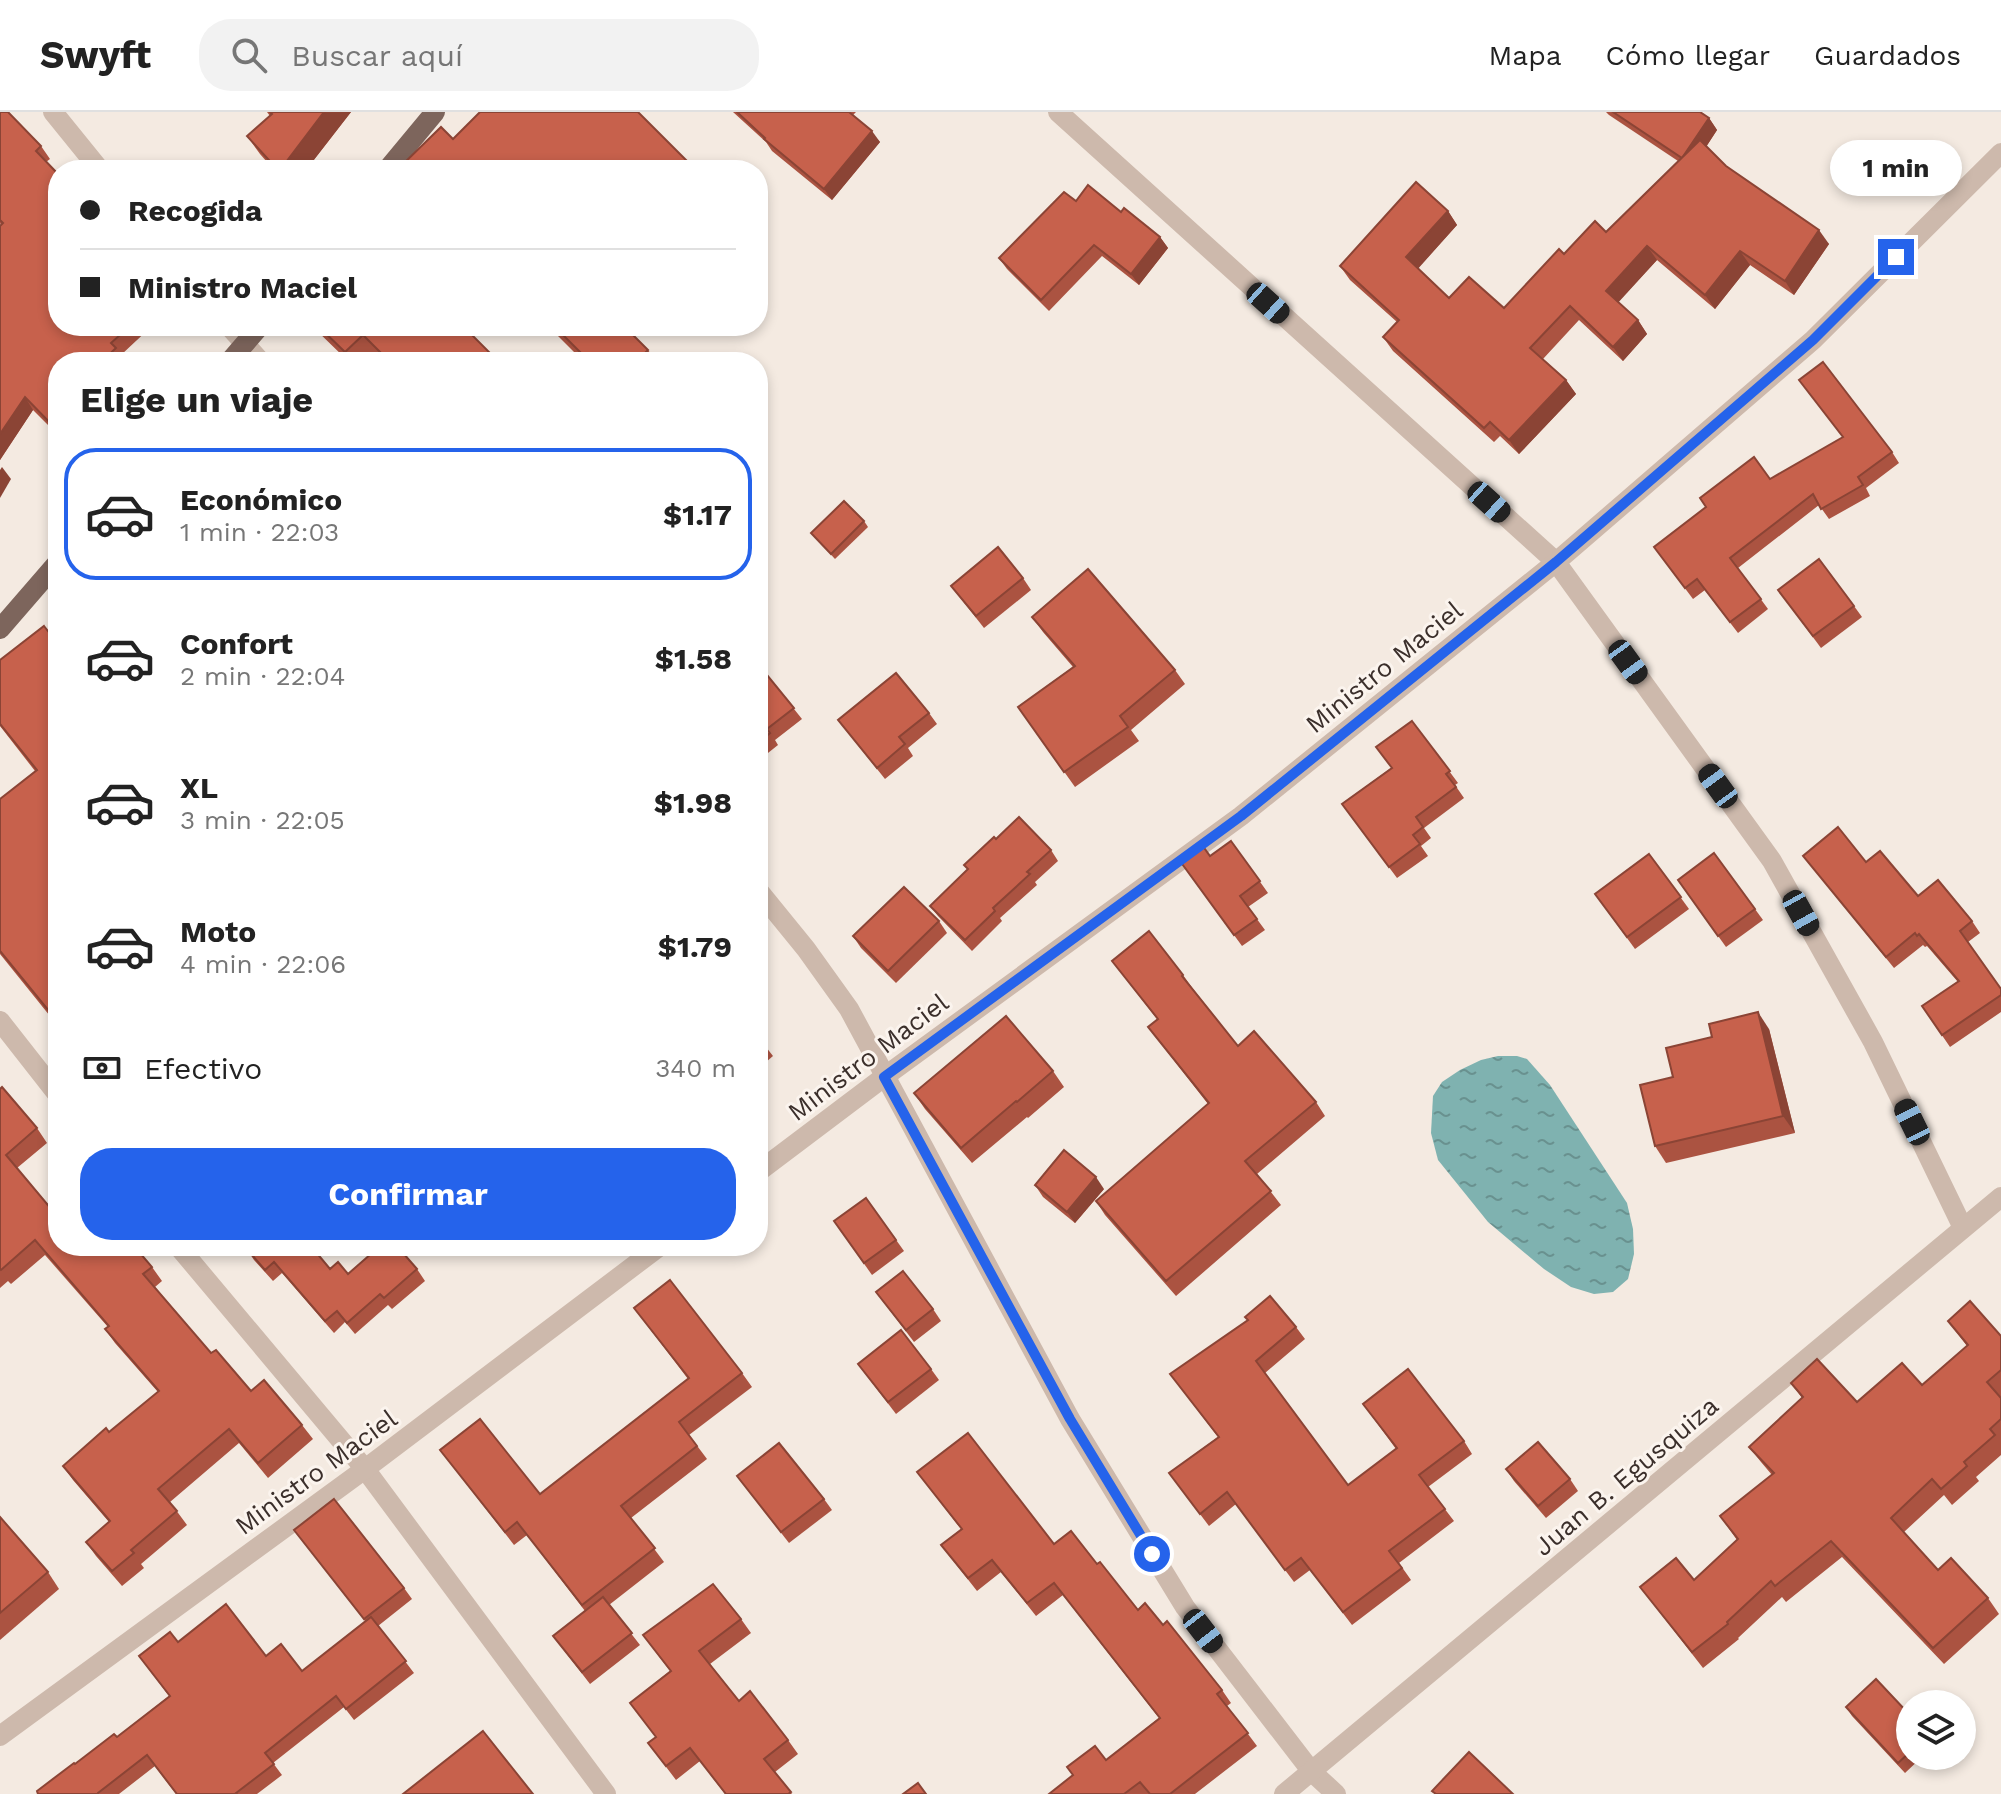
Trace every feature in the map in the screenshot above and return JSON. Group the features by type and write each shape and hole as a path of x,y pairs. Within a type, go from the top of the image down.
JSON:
{"main road":[{"path":"395,160 435,112"},
{"path":"238,352 252,336"},
{"path":"0,629 48,574"}],"street":[{"path":"53,112 92,160"},
{"path":"1058,112 1556,562 1772,861 1873,1042 1963,1228"},
{"name":"Ministro Maciel","path":"768,1164 1241,816 1556,562 1813,340 2001,153"},
{"path":"237,336 251,352"},
{"path":"768,902 849,1009 1070,1419 1185,1607 1312,1772 1336,1794"},
{"path":"0,1021 48,1082"},
{"name":"Juan B. Egusquiza","path":"1284,1794 2001,1197"},
{"path":"186,1256 365,1469 606,1794"},
{"name":"Ministro Maciel","path":"0,1736 365,1469 647,1256"}],"water":[{"path":"1498,1056 1527,1059 1550,1085 1627,1203 1633,1229 1634,1254 1628,1279 1613,1292 1594,1294 1571,1287 1544,1269 1488,1222 1438,1160 1431,1133 1433,1096 1442,1082 1460,1070"}],"building":[{"path":"0,112 8,112 41,146 36,151 48,164 48,336 119,336 111,343 116,348 112,352 48,352 48,421 25,397 0,434 0,226 3,223 0,220"},
{"path":"270,112 324,112 288,160 269,160 247,136 272,114"},
{"path":"480,112 638,112 686,160 407,160 441,127 453,139"},
{"path":"737,112 849,112 872,131 824,189"},
{"path":"1613,112 1700,112 1709,118 1682,158"},
{"path":"1700,140 1726,166 1819,230 1785,281 1740,251 1705,295 1647,246 1606,291 1638,320 1613,347 1570,306 1530,348 1566,380 1509,440 1490,422 1484,428 1383,337 1399,320 1340,266 1416,182 1448,211 1406,257 1449,298 1469,277 1504,308 1559,249 1564,254 1595,221 1606,232"},
{"path":"1088,185 1121,212 1124,208 1160,237 1131,274 1094,245 1041,300 999,258 1064,192 1076,201"},
{"path":"328,336 362,336 345,352"},
{"path":"364,336 473,336 489,352 380,352"},
{"path":"564,336 634,336 648,350 646,352 580,352"},
{"path":"1823,362 1892,452 1858,477 1863,485 1821,509 1813,494 1730,558 1761,599 1730,622 1697,579 1685,588 1654,547 1706,507 1700,498 1754,457 1770,479 1843,437 1799,380"},
{"path":"844,501 864,521 831,554 811,533"},
{"path":"998,547 1023,578 976,616 951,586"},
{"path":"1819,559 1854,606 1813,636 1778,590"},
{"path":"1088,569 1175,670 1120,716 1128,727 1064,772 1018,707 1075,666 1032,617"},
{"path":"44,626 48,631 48,1010 0,951 0,799 37,770 0,724 0,660"},
{"path":"896,673 929,713 899,737 905,744 877,768 838,720"},
{"path":"768,676 794,708 768,728"},
{"path":"1412,721 1450,771 1446,774 1456,787 1416,817 1423,827 1413,835 1420,844 1389,867 1342,804 1392,768 1376,747"},
{"path":"1019,817 1051,850 965,940 930,906 968,869 964,865"},
{"path":"1838,827 1866,862 1880,851 1918,896 1938,880 1972,921 1960,931 2001,989 2001,995 1942,1035 1922,1006 1959,981 1919,934 1917,936 1915,933 1886,957 1803,856"},
{"path":"1231,841 1260,881 1240,896 1257,919 1234,935 1180,861 1202,845 1210,856"},
{"path":"1714,853 1755,909 1718,936 1678,880"},
{"path":"1649,854 1681,897 1627,937 1595,894"},
{"path":"904,887 939,921 888,971 853,936"},
{"path":"1149,931 1238,1046 1254,1031 1316,1102 1245,1161 1271,1191 1166,1281 1096,1201 1209,1103 1148,1027 1158,1019 1112,961"},
{"path":"1758,1012 1783,1116 1655,1146 1640,1085 1673,1077 1666,1048 1712,1037 1709,1024"},
{"path":"1006,1016 1053,1071 961,1148 914,1093"},
{"path":"2,1087 37,1128 6,1155 48,1205 48,1255 35,1240 1,1270 0,1269"},
{"path":"1064,1150 1096,1177 1067,1212 1035,1185"},
{"path":"866,1198 896,1240 864,1263 834,1221"},
{"path":"49,1256 143,1256 152,1267 143,1274 211,1353 216,1350 251,1391 264,1380 302,1425 258,1463 229,1429 158,1489 177,1511 131,1550 134,1553 112,1571 86,1542 110,1521 63,1466 106,1428 109,1432 159,1391 105,1329 109,1326"},
{"path":"253,1256 319,1256 330,1269 338,1262 348,1274 369,1256 406,1256 417,1269 384,1298 380,1294 347,1323 337,1311 325,1321 274,1262 265,1270"},
{"path":"903,1271 933,1309 906,1330 876,1292"},
{"path":"670,1280 742,1373 679,1422 697,1446 621,1506 655,1548 582,1605 517,1522 505,1532 440,1450 480,1419 540,1494 689,1378 634,1308"},
{"path":"1270,1296 1296,1327 1256,1361 1348,1485 1397,1448 1363,1404 1408,1369 1464,1441 1419,1475 1445,1509 1389,1551 1402,1568 1343,1612 1301,1558 1285,1570 1227,1492 1200,1514 1169,1473 1219,1437 1170,1374 1248,1320 1245,1317"},
{"path":"1970,1301 2001,1336 2001,1370 1987,1382 2001,1398 2001,1419 1990,1429 1995,1435 1964,1462 1967,1466 1941,1489 1932,1479 1891,1518 1938,1570 1951,1558 1988,1598 1933,1648 1831,1541 1775,1586 1771,1581 1728,1624 1692,1652 1640,1587 1676,1558 1694,1580 1738,1539 1720,1516 1774,1473 1749,1447 1803,1397 1791,1383 1817,1359 1857,1402 1902,1363 1922,1385 1968,1345 1948,1321"},
{"path":"901,1330 931,1369 888,1402 858,1364"},
{"path":"968,1433 1054,1544 1071,1531 1138,1610 1145,1603 1163,1625 1167,1621 1222,1690 1217,1694 1248,1733 1170,1794 1150,1794 1140,1782 1124,1794 1049,1794 1073,1775 1067,1767 1095,1746 1106,1760 1160,1718 1054,1583 1027,1603 992,1560 968,1578 941,1545 962,1529 917,1472"},
{"path":"1538,1442 1570,1479 1538,1506 1506,1469"},
{"path":"779,1443 824,1499 781,1532 737,1476"},
{"path":"334,1499 404,1588 364,1619 294,1530"},
{"path":"0,1517 48,1572 0,1613"},
{"path":"713,1584 741,1619 699,1651 739,1701 750,1691 788,1740 764,1759 791,1792 788,1794 726,1794 690,1748 666,1766 648,1743 656,1737 630,1703 671,1671 643,1635"},
{"path":"603,1597 632,1633 582,1672 553,1636"},
{"path":"226,1604 266,1656 281,1644 302,1671 371,1617 406,1661 346,1709 336,1696 265,1753 274,1764 237,1794 177,1794 147,1755 98,1794 38,1794 37,1791 74,1763 114,1734 117,1737 170,1696 139,1656 170,1632 178,1642"},
{"path":"1876,1679 1896,1700 1896,1761 1846,1707"},
{"path":"483,1731 533,1794 403,1794"},
{"path":"1469,1752 1513,1794 1436,1794 1432,1791"},
{"path":"918,1783 926,1794 903,1794"}],"route":[{"path":"1152,1554 1070,1419 884,1077 1241,816 1556,562 1813,340 1896,257"}]}
